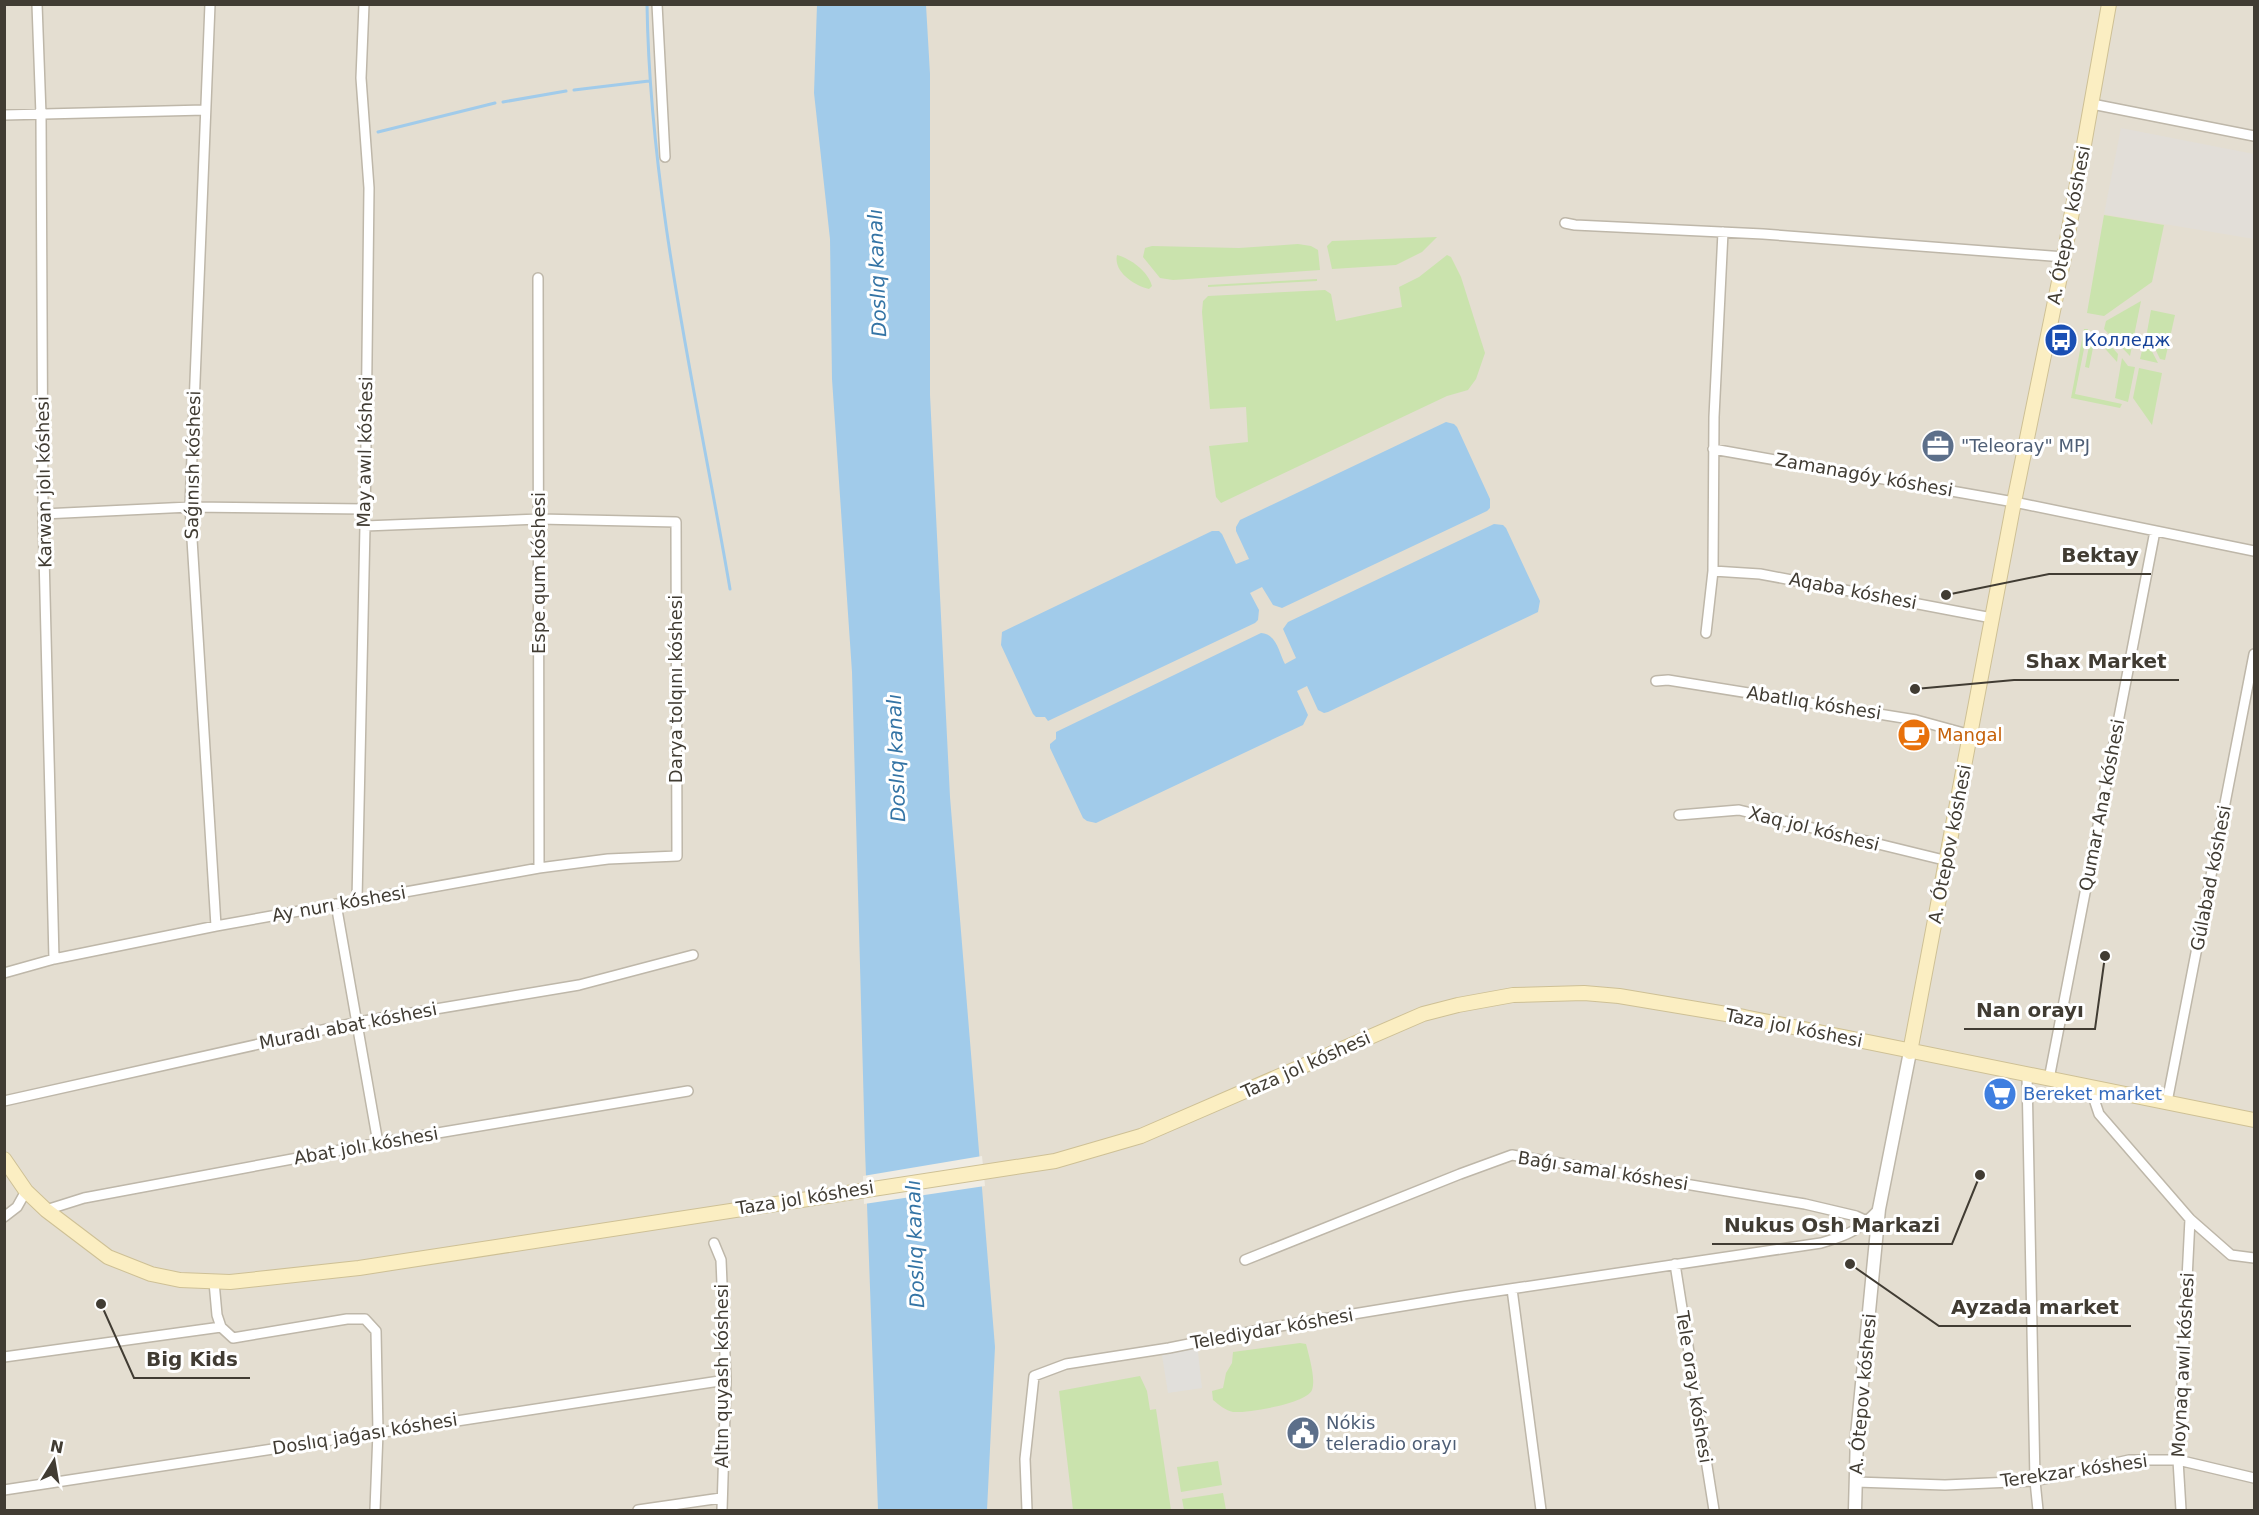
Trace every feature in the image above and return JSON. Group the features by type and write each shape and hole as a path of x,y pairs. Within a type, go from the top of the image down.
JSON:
{"main road":[{"name":"A. Ótepov kóshesi","path":"1910,1052 1948,861 2014,502 2064,257 2109,4"},
{"name":"Taza jol kóshesi","path":"4,1159 26,1191 46,1210 108,1257 151,1274 180,1281 230,1282 359,1268 1055,1161 1141,1136 1423,1014 1513,995 1584,993 1619,996 1744,1017 2254,1120"}],"street":[{"name":"Karwan jolı kóshesi","path":"37,4 43,514 54,958"},
{"name":"Saǵınısh kóshesi","path":"210,4 190,507 216,926"},
{"name":"May awıl kóshesi","path":"357,900 369,188 361,78 364,4"},
{"path":"657,4 665,157"},
{"path":"2092,104 2254,136"},
{"path":"4,115 206,110"},
{"path":"1565,223 2064,257"},
{"path":"1706,633 1713,571 1713,449 1723,232"},
{"name":"Espe qum kóshesi","path":"538,278 539,868"},
{"name":"Zamanagóy kóshesi","path":"1713,449 2014,502 2254,551"},
{"path":"43,514 190,507 365,508"},
{"path":"365,526 539,519"},
{"name":"Darya tolqını kóshesi","path":"539,519 676,522 677,856"},
{"name":"Qumar Ana kóshesi","path":"2049,1079 2156,531"},
{"name":"Aqaba kóshesi","path":"1713,571 1760,573 1992,618"},
{"name":"Gúlabad kóshesi","path":"2167,1102 2254,654"},
{"name":"Abatlıq kóshesi","path":"1656,681 1668,680 1916,720 1971,735"},
{"name":"Xaq jol kóshesi","path":"1679,814 1739,810 1948,861"},
{"name":"Ay nurı kóshesi","path":"4,973 54,958 216,926 539,868 608,859 677,856"},
{"path":"336,904 378,1143"},
{"name":"Muradı abat kóshesi","path":"4,1101 358,1022 579,985 693,955"},
{"name":"A. Ótepov kóshesi","path":"1855,1510 1857,1435 1880,1209 1910,1052"},
{"path":"2027,1075 2035,1480 2038,1510"},
{"path":"2097,1089 2095,1102 2100,1114 2190,1219 2231,1255 2254,1258"},
{"name":"Abat jolı kóshesi","path":"46,1210 84,1198 378,1143 688,1090"},
{"name":"Baǵı samal kóshesi","path":"1245,1260 1512,1155 1805,1204 1856,1215 1867,1221"},
{"path":"4,1217 17,1207 26,1191"},
{"name":"Telediydar kóshesi","path":"1027,1510 1025,1459 1034,1376 1066,1364 1161,1349 1342,1315 1821,1243 1847,1236 1880,1209"},
{"name":"Moynaq awıl kóshesi","path":"2181,1510 2178,1460 2190,1219"},
{"name":"Altın quyash kóshesi","path":"714,1243 722,1260 726,1380 722,1510"},
{"name":"Tele oray kóshesi","path":"1675,1264 1714,1510"},
{"path":"214,1282 217,1315 221,1327 233,1338 347,1319 365,1319 376,1331 378,1432 375,1510"},
{"path":"1512,1289 1542,1510"},
{"path":"4,1357 221,1327"},
{"name":"Doslıq jaǵası kóshesi","path":"4,1490 726,1380"},
{"name":"Terekzar kóshesi","path":"1856,1482 1945,1485 2035,1480 2129,1460 2178,1460 2254,1478"},
{"path":"638,1510 721,1498"}],"shaded area":[{"path":"5,5 2254,5 2254,1510 5,1510"},
{"path":"2121,128 2254,154 2254,239 2104,214"},
{"path":"1197,1343 1202,1388 1168,1393 1161,1349"}],"green space":[{"path":"2104,215 2164,225 2152,282 2104,316 2087,313"},
{"path":"1437,237 1422,252 1396,265 1332,269 1327,246 1332,241"},
{"path":"1298,244 1311,246 1318,250 1320,270 1173,280 1160,278 1143,257 1145,248 1152,246 1239,248"},
{"path":"1117,255 1138,266 1147,275 1152,286 1149,289 1143,287 1126,277 1118,267"},
{"path":"1447,255 1451,257 1461,277 1485,353 1476,379 1468,390 1447,396 1221,503 1216,497 1209,446 1248,442 1246,407 1210,409 1203,301 1208,296 1325,290 1331,294 1336,321 1402,307 1399,287 1419,277"},
{"path":"1317,279 1317,281 1208,287 1208,285"},
{"path":"2141,301 2130,356 2104,329 2106,321"},
{"path":"2151,310 2175,315 2165,360 2160,359 2147,332"},
{"path":"2084,329 2088,329 2075,394 2122,404 2120,408 2071,398"},
{"path":"2092,330 2096,333 2089,368 2085,367"},
{"path":"2100,334 2118,354 2117,362 2099,342"},
{"path":"2145,338 2158,363 2140,359"},
{"path":"2122,358 2128,366 2135,367 2128,402 2115,398"},
{"path":"2139,368 2162,373 2152,425 2133,398"},
{"path":"1306,1344 1313,1374 1312,1390 1307,1395 1276,1407 1240,1412 1228,1410 1213,1400 1212,1391 1223,1388 1226,1373 1232,1363 1233,1352"},
{"path":"1140,1376 1147,1391 1150,1410 1156,1409 1171,1510 1073,1510 1059,1391"},
{"path":"1218,1461 1222,1485 1181,1492 1177,1467"},
{"path":"1223,1493 1226,1510 1184,1510 1182,1499"}],"water":[{"name":"Doslıq kanalı","path":"817,5 926,5 930,74 930,395 950,797 995,1347 987,1510 878,1510 852,672 832,379 830,239 814,93"},
{"path":"1446,422 1457,427 1490,499 1490,508 1487,511 1282,608 1273,605 1262,587 1250,593 1259,610 1258,620 1255,623 1048,721 1045,717 1036,717 1033,714 1001,645 1002,632 1212,531 1219,531 1222,534 1236,564 1249,559 1236,531 1240,520"},
{"path":"1494,524 1503,525 1506,528 1540,601 1538,612 1328,712 1318,710 1307,686 1297,691 1308,715 1303,725 1096,823 1083,818 1050,748 1050,744 1056,739 1056,732 1261,633 1274,640 1285,664 1296,658 1283,629 1288,622"}],"pier":[{"path":"982,1156 985,1186 864,1204 863,1176"}],"waterway":[{"path":"647,4 650,78 666,225 677,298 730,589"},
{"path":"574,90 649,81"},
{"path":"503,102 566,91"},
{"path":"378,132 495,103"}],"place":[{"name":"Колледж","path":"2061,340"},
{"name":"\"Teleoray\" MPJ","path":"1938,446"},
{"name":"Bektay","path":"1946,595"},
{"name":"Shax Market","path":"1915,689"},
{"name":"Mangal","path":"1914,735"},
{"name":"Nan orayı","path":"2105,956"},
{"name":"Bereket market","path":"2000,1094"},
{"name":"Nukus Osh Markazi","path":"1980,1175"},
{"name":"Ayzada market","path":"1850,1264"},
{"name":"Big Kids","path":"101,1304"},
{"name":"Nókis teleradio orayı","path":"1303,1433"}]}
